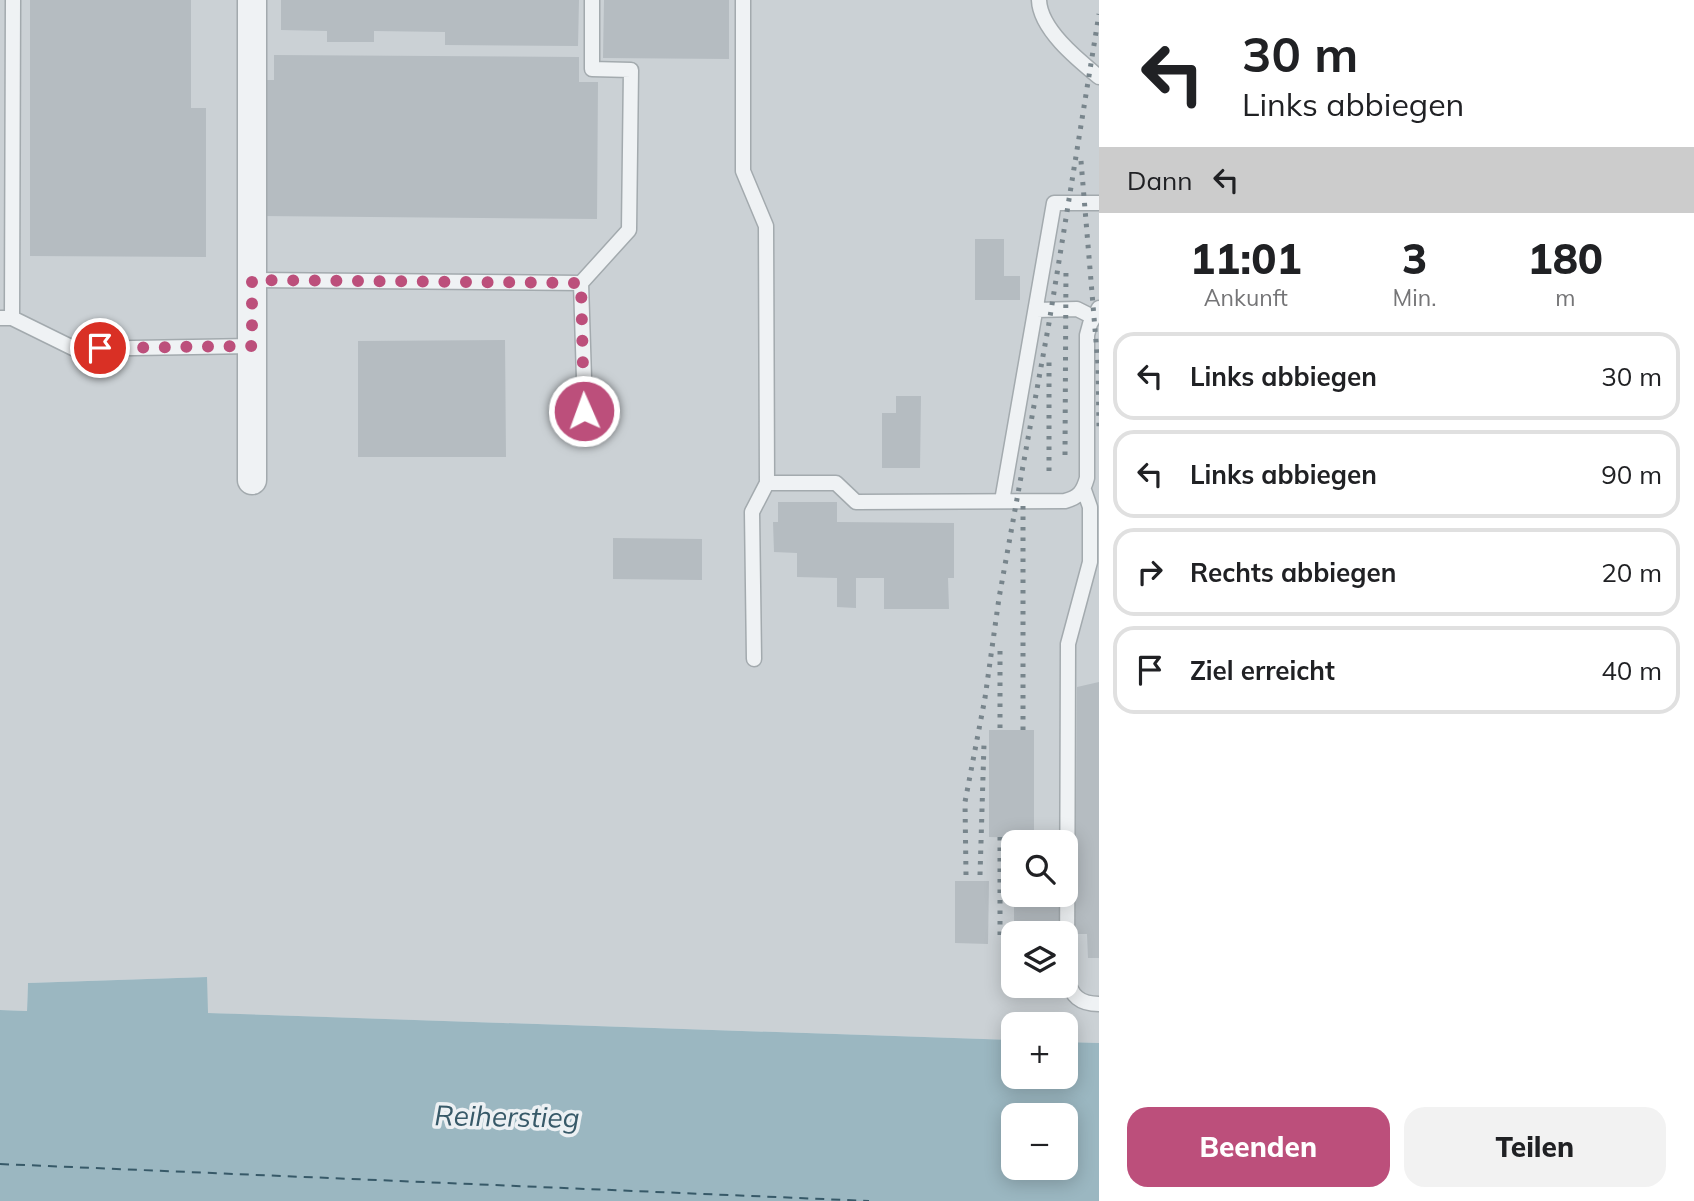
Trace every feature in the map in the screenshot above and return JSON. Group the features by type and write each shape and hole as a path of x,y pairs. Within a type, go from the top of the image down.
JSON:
{"street":[{"path":"252,0 252,480"}],"lane":[{"path":"13,0 6,318 75,349 252,346"},
{"path":"584,411 581,283 629,230 631,70 592,69 592,0"},
{"path":"743,0 743,171 766,226 767,483 752,512 754,659"},
{"path":"1039,0 1039,9 1047,27 1099,77"},
{"path":"1002,501 1054,204 1099,203"},
{"path":"252,280 581,283"},
{"path":"767,483 836,482 856,502 1065,500 1077,497 1084,490 1087,478 1087,335 1096,313 1077,309 1036,310"},
{"path":"1084,490 1090,507 1090,562 1068,644 1067,978 1075,996 1089,1004 1099,1004"}],"shaded area":[{"path":"0,0 1099,0 1099,1043 1078,1042 1078,1012 1001,1012 1001,1040 207,1013 207,977 28,983 27,1011 0,1010"}],"water":[{"name":"Reiherstieg","path":"207,977 208,1013 1001,1040 1001,1089 1078,1089 1078,1042 1099,1043 1099,1201 0,1201 0,1010 27,1011 28,983"}],"building":[{"path":"30,0 191,0 191,108 206,108 206,257 30,256"},
{"path":"281,0 579,0 578,46 445,45 445,32 374,31 374,42 327,42 327,31 281,30"},
{"path":"604,0 729,0 729,59 603,58"},
{"path":"274,55 579,57 579,82 598,82 597,219 261,216 262,80 274,80"},
{"path":"975,239 1004,239 1004,276 1020,276 1020,300 975,300"},
{"path":"505,340 506,457 358,457 358,341"},
{"path":"896,396 921,396 920,468 882,468 882,413 896,413"},
{"path":"778,502 837,502 837,522 954,523 954,578 948,578 949,609 884,609 884,578 856,578 856,608 837,607 837,578 797,577 797,553 774,552 773,522 778,522"},
{"path":"613,538 702,539 702,580 613,579"},
{"path":"1099,682 1099,958 1088,958 1087,934 1078,934 1078,921 1075,921 1075,907 1078,907 1077,687"},
{"path":"989,730 1034,730 1034,830 1001,830 1001,837 989,837"},
{"path":"955,881 989,881 988,944 955,943"},
{"path":"1014,907 1062,907 1062,921 1014,921"}],"ferry route":[{"path":"0,1164 869,1201"}],"railway":[{"path":"966,875 965,802 1049,323 1099,14"},
{"path":"1081,161 1098,365 1099,428"},
{"path":"1065,455 1066,266"},
{"path":"1049,362 1049,471"},
{"path":"1023,501 1023,730"},
{"path":"1000,651 1000,730"},
{"path":"980,875 984,744"},
{"path":"1000,837 1000,936"}],"route":[{"path":"100,348 252,346 252,280 581,283 584,411"}]}
